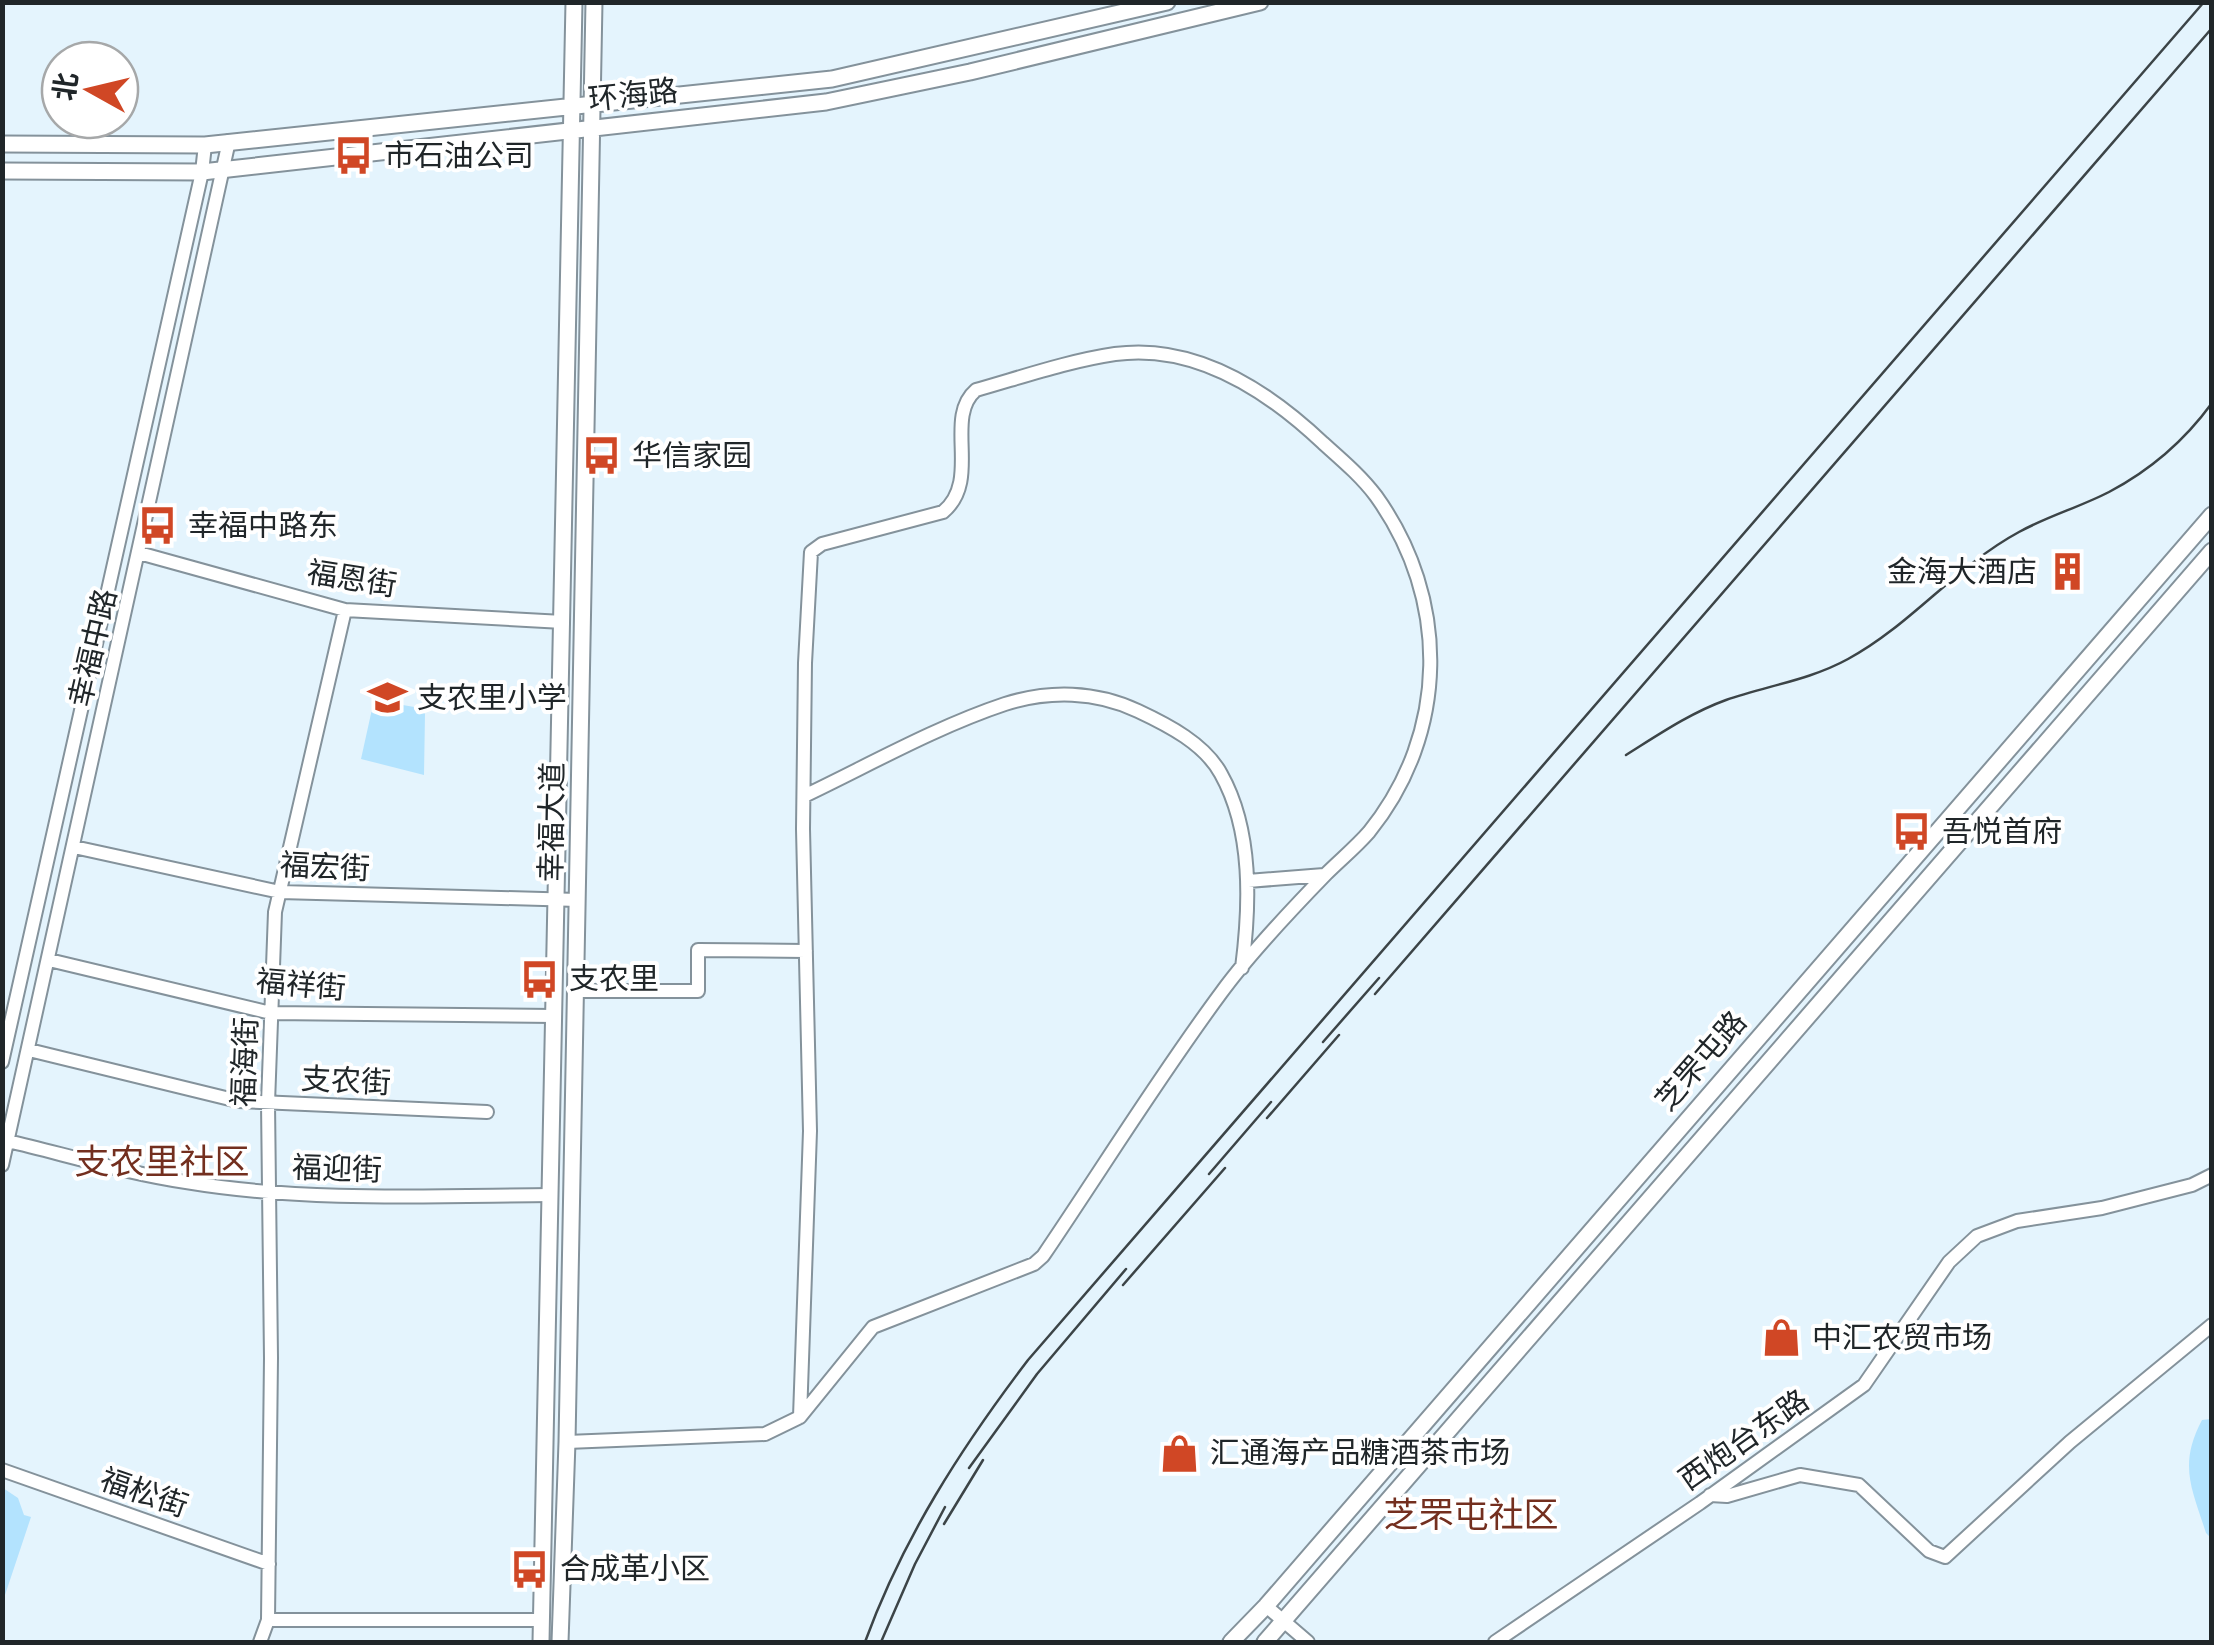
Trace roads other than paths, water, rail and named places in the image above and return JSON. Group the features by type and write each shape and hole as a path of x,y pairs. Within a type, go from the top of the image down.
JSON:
{"main road":[{"name":"幸福大道","path":"541,1642 574,2"},
{"name":"幸福大道","path":"560,1642 594,2"},
{"name":"环海路","path":"2,144 205,144 832,79 1167,2"},
{"name":"环海路","path":"2,171 202,172 826,102 970,72 1260,2"},
{"name":"芝罘屯路","path":"1231,1642 2212,514"},
{"name":"芝罘屯路","path":"1266,1642 2212,550"}],"street":[{"name":"幸福中路","path":"2,1165 229,141"},
{"name":"幸福中路","path":"2,1062 202,172 205,144"},
{"path":"567,1442 765,1434 800,1417 873,1327 1020,1272 1043,1256 1222,991 1324,876 1368,834 1406,775 1428,710 1432,671 1430,630 1411,556 1374,493 1301,422 1245,382 1209,365 1159,355 1118,354 976,390 964,405 962,477 953,504 943,512 822,544 811,552 804,796 810,1131 800,1417"},
{"name":"福恩街","path":"140,553 345,610 562,622"},
{"name":"福海街","path":"260,1642 268,1620 268,1103 274,912 345,610"},
{"path":"804,796 1006,704 1055,694 1106,698 1164,722 1196,746 1221,772 1234,806 1248,880 1242,969"},
{"name":"福宏街","path":"74,847 280,892 578,900"},
{"path":"1248,880 1324,876"},
{"path":"576,991 698,991 698,950 806,951"},
{"name":"福祥街","path":"49,960 271,1014 554,1016"},
{"name":"支农街","path":"29,1050 214,1097 268,1103 486,1112"},
{"name":"福迎街","path":"8,1141 185,1182 269,1192 551,1196"},
{"name":"西炮台东路","path":"1495,1642 1864,1385 1949,1262 1978,1236 2017,1222 2102,1208 2192,1185 2212,1175"},
{"path":"1710,1495 1727,1496 1800,1475 1859,1485 1930,1551 1945,1557 2070,1442 2212,1325"},
{"name":"福松街","path":"2,1470 269,1564"},
{"path":"1266,1606 1308,1642"},
{"path":"268,1620 542,1620"}],"railway":[{"path":"865,1642 897,1566 936,1495 1028,1360 2204,2"},
{"path":"1375,994 2212,28"},
{"path":"1626,755 1713,705 1848,659 1892,630 1996,546 2138,474 2178,442 2212,403"},
{"path":"1323,1042 1379,978"},
{"path":"1267,1118 1339,1035"},
{"path":"1209,1174 1271,1102"},
{"path":"1123,1285 1225,1168"},
{"path":"969,1468 1037,1374 1126,1269"},
{"path":"944,1524 983,1460"},
{"path":"881,1642 945,1507"}],"place":[{"name":"市石油公司","path":"354,156"},
{"name":"华信家园","path":"602,456"},
{"name":"幸福中路东","path":"158,526"},
{"name":"金海大酒店","path":"2067,572"},
{"name":"支农里小学","path":"387,698"},
{"name":"吾悦首府","path":"1912,832"},
{"name":"支农里","path":"539,979"},
{"name":"中汇农贸市场","path":"1782,1338"},
{"name":"汇通海产品糖酒茶市场","path":"1180,1453"},
{"name":"合成革小区","path":"530,1569"}],"district":[{"name":"支农里社区","path":"162,1162"},
{"name":"芝罘屯社区","path":"1471,1515"}]}
